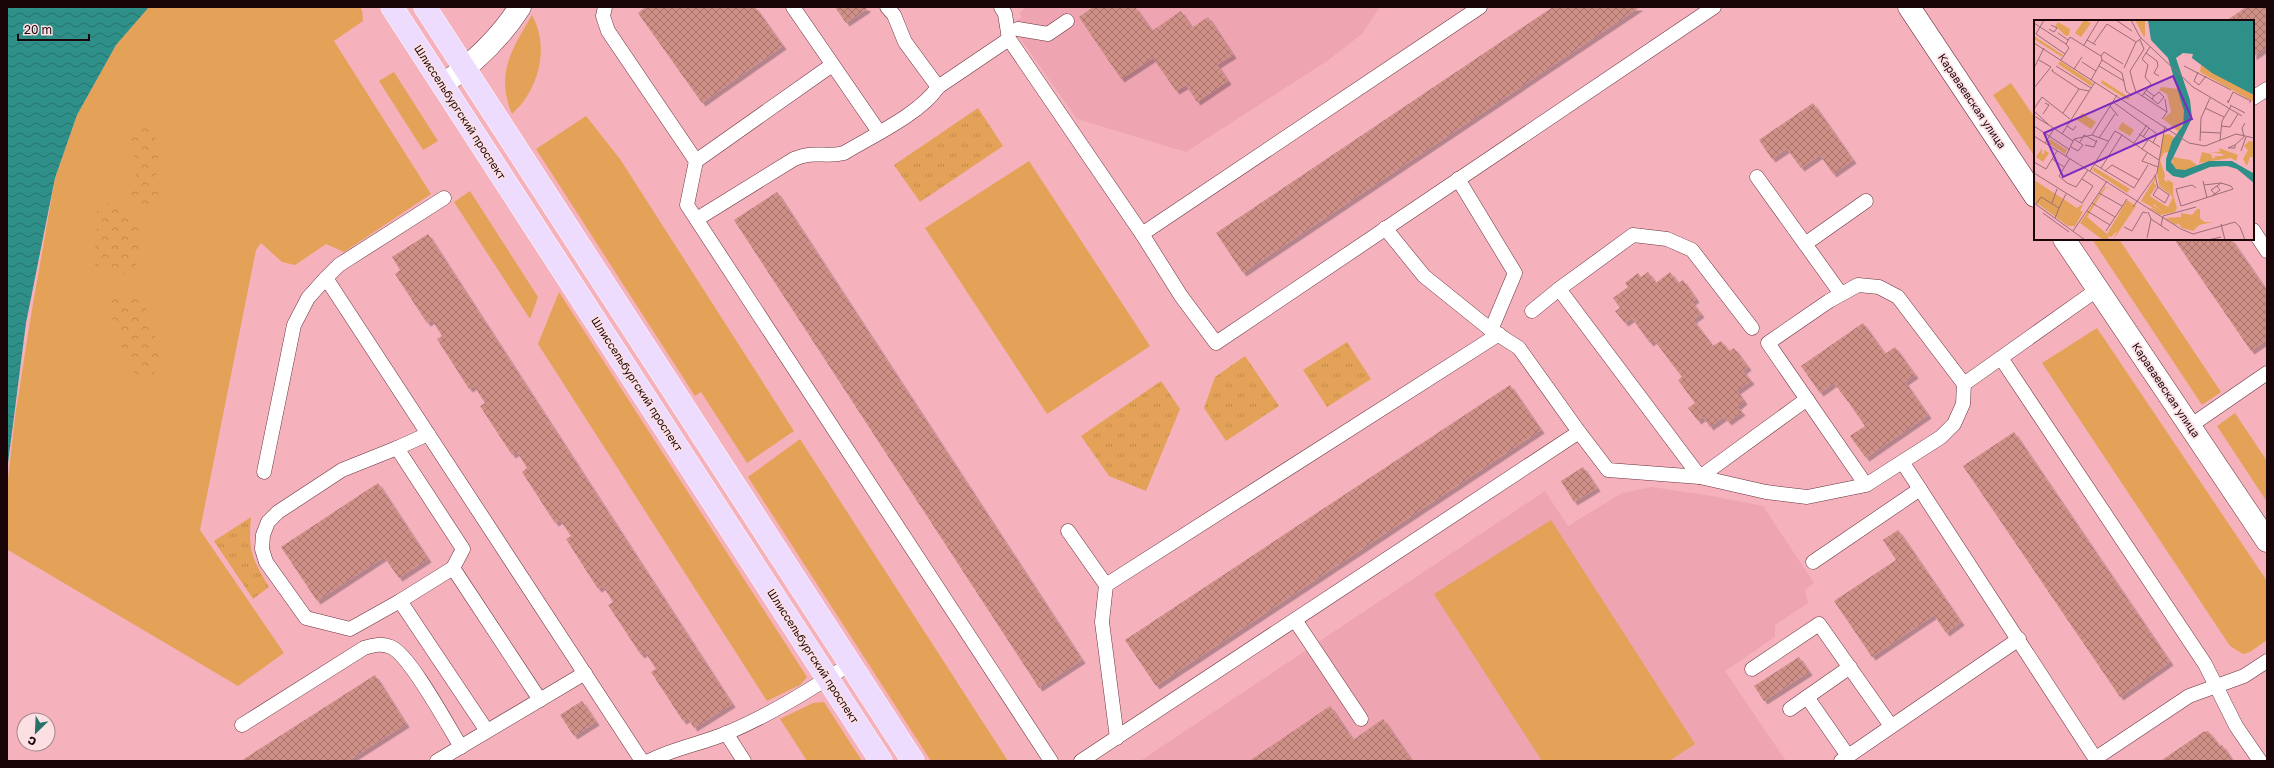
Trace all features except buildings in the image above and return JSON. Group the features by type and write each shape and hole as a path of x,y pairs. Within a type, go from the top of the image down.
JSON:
{"main road":[{"name":"Шлиссельбургский проспект","path":"392,7 881,761"},
{"path":"424,7 913,761"}],"street":[{"path":"442,84 465,69 511,20 520,7"},
{"name":"Караваевская улица","path":"1909,7 2034,194"},
{"name":"Караваевская улица","path":"2065,240 2267,541"}],"lane":[{"path":"605,7 603,16 608,31 696,161 688,205 1051,761"},
{"path":"793,7 878,132"},
{"path":"887,7 894,15 905,42 938,87"},
{"path":"1001,7 1014,34 1181,296 1216,343 1714,7"},
{"path":"1142,234 1480,7"},
{"path":"697,219 794,159 807,153 820,153 832,156 844,153 919,108 932,96 938,87 1014,34 1048,34 1067,21"},
{"path":"696,161 832,66"},
{"path":"2254,97 2267,89"},
{"path":"1757,177 1841,294"},
{"path":"1106,585 1495,332 1515,273 1458,179"},
{"path":"264,472 294,325 308,298 339,265 444,198"},
{"path":"1805,244 1866,201"},
{"path":"1385,228 1424,276 1495,332 1519,348 1608,470 1700,477 1766,492 1807,497 1866,485 1941,437 1954,424 1963,404 1964,384 1898,297 1879,287 1858,286 1841,294 1768,343 1866,485"},
{"path":"2254,232 2267,251"},
{"path":"1532,310 1634,235 1668,238 1692,250 1752,328"},
{"path":"326,278 642,761"},
{"path":"1559,289 1700,477"},
{"path":"1964,384 2098,289"},
{"path":"2001,358 2201,658 2236,726 2260,761"},
{"path":"2190,426 2267,373"},
{"path":"1700,477 1807,399"},
{"path":"1081,761 1579,432"},
{"path":"397,448 463,549 453,568 400,601 350,629 306,618 266,562 262,549 263,534 268,522 278,512 342,470 428,434"},
{"path":"1902,463 2019,639 2097,760 2189,696 2244,676 2267,661"},
{"path":"1813,562 1920,489"},
{"path":"1068,531 1106,585 1102,622 1117,738"},
{"path":"453,568 540,700"},
{"path":"400,601 487,731"},
{"path":"1295,620 1361,719"},
{"path":"1752,669 1819,624 1891,726"},
{"path":"1807,697 1845,759 2019,639"},
{"path":"242,725 364,648 377,644 392,647 406,659 461,747"},
{"path":"649,761 665,753 726,734 827,679 850,664"},
{"path":"1790,709 1850,668"},
{"path":"438,761 585,673"},
{"path":"726,734 744,761"}],"shaded area":[{"path":"1027,7 1380,7 1362,34 1327,61 1186,152 1077,119 1020,38 1016,21 1022,17 1019,13"},
{"path":"1652,487 1706,495 1763,506 1814,583 1805,590 1808,603 1775,625 1775,637 1725,671 1786,761 1140,761 1545,491 1568,526 1622,493"}],"green space":[{"path":"149,7 360,7 362,10 363,21 334,41 431,194 344,252 326,244 295,265 282,262 261,243 256,250 200,530 284,653 238,686 8,550 7,488 15,417 55,178 77,115 116,45"},
{"path":"532,15 537,27 540,41 541,54 539,68 529,93 512,114 507,100 505,86 508,62 518,39"},
{"path":"394,72 438,141 423,150 379,81"},
{"path":"2011,83 2034,117 2034,156 1993,95"},
{"path":"978,108 1003,146 920,202 894,165"},
{"path":"586,116 620,159 794,431 747,463 701,392 695,396 536,149"},
{"path":"136,126 149,128 158,142 159,155 154,166 160,190 155,202 134,207 131,190 135,176 141,166 130,147 131,137"},
{"path":"1029,161 1150,346 1047,414 925,228"},
{"path":"470,191 538,297 530,319 454,202"},
{"path":"110,202 123,209 128,214 133,220 140,234 141,252 132,272 114,273 96,268 94,254 97,236 97,211 98,207"},
{"path":"2093,240 2120,240 2221,392 2202,405"},
{"path":"559,292 807,677 800,685 767,701 538,344"},
{"path":"116,296 131,297 144,303 162,355 161,363 158,369 146,379 136,377 128,357 121,347 124,337 111,317 109,304"},
{"path":"2097,328 2267,581 2267,640 2250,652 2243,654 2230,646 2042,363"},
{"path":"1347,342 1371,379 1327,407 1303,370"},
{"path":"1245,356 1279,406 1226,441 1204,408 1215,377"},
{"path":"1161,381 1180,409 1146,491 1109,476 1081,436"},
{"path":"2235,413 2267,461 2267,502 2217,426"},
{"path":"800,439 1008,761 931,761 748,477"},
{"path":"251,517 250,538 252,554 269,587 253,599 214,541"},
{"path":"1551,520 1695,744 1669,761 1542,761 1434,594"},
{"path":"824,702 862,761 807,761 780,719 813,703"}],"water":[{"path":"9,7 149,7 116,45 77,115 55,178 26,323 7,471 7,10"}]}
